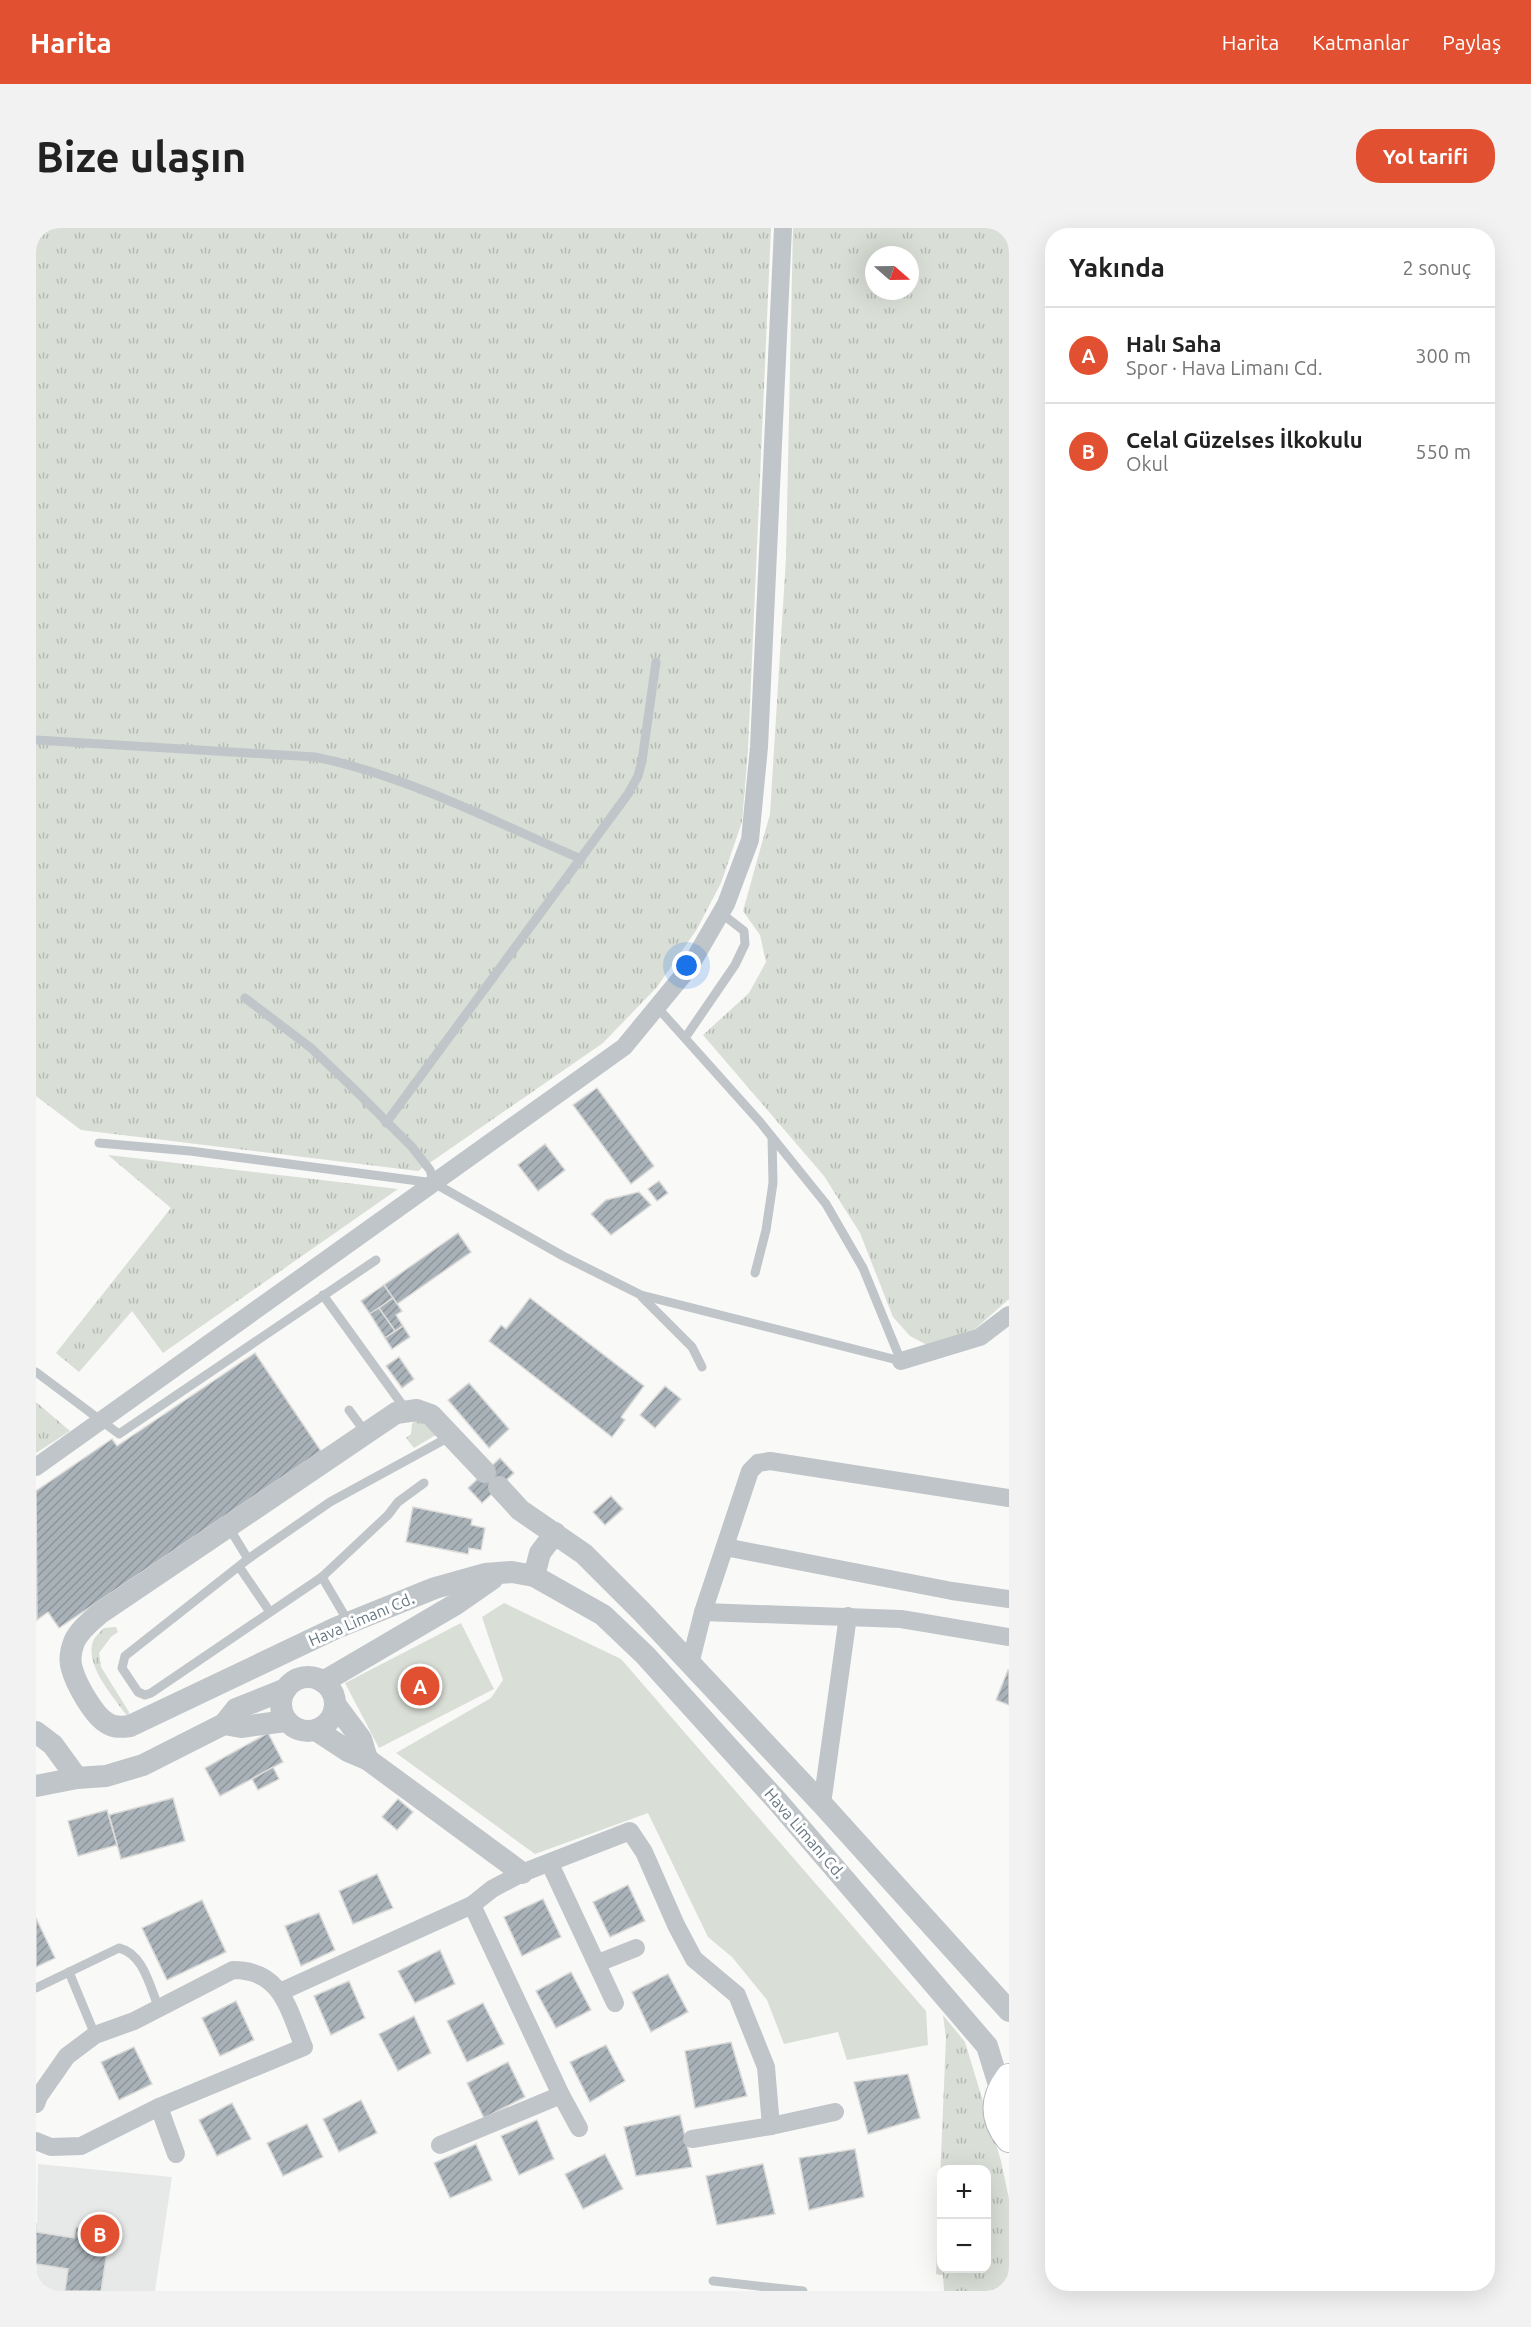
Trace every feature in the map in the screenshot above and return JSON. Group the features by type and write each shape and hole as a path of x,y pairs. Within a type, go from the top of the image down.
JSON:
{"main road":[{"path":"1005,2083 996,2102 996,2116 1001,2129 1009,2139"}],"street":[{"path":"36,1467 624,1047 689,968 721,913 750,840 759,747 783,228"},
{"path":"901,1361 980,1337 1009,1315"},
{"name":"Hava Limanı Cd.","path":"1005,2083 987,2046 771,1793 645,1655 603,1615 534,1576 512,1572 485,1574 435,1588 349,1623 130,1726 120,1728 108,1724 100,1717 82,1692 72,1668 71,1653 74,1641 82,1629 99,1614 396,1413 417,1410 431,1415 520,1510 584,1554 822,1804 1009,2011"},
{"path":"690,1664 704,1612 750,1472 758,1463 770,1461 1009,1498"},
{"path":"534,1576 540,1553 555,1533"},
{"path":"725,1547 952,1591 1009,1599"},
{"path":"323,1682 456,1604 501,1573"},
{"path":"704,1612 901,1619 1009,1637"},
{"path":"822,1804 848,1616"},
{"path":"36,1786 77,1778 106,1776 143,1765 224,1724 236,1709 286,1689 299,1678 316,1678 330,1688 335,1704 361,1739 367,1760"},
{"path":"286,1689 281,1704 286,1720 300,1730 316,1730 348,1751 367,1760 522,1873"},
{"path":"316,1730 330,1720 335,1704"},
{"path":"224,1724 241,1727 286,1720"},
{"path":"36,1732 53,1745 77,1778"},
{"path":"280,1992 472,1905 492,1889 522,1873 550,1864 630,1830 644,1852 676,1925 694,1959 737,1995 766,2067 771,2126"},
{"path":"550,1864 615,2003"},
{"path":"472,1905 561,2095 579,2128"},
{"path":"598,1963 636,1948"},
{"path":"36,2104 39,2096 67,2056 94,2035 134,2021 233,1970 249,1970 264,1976 280,1992 304,2047 159,2107 81,2146 51,2147 36,2141"},
{"path":"440,2145 561,2095"},
{"path":"159,2107 176,2154"},
{"path":"692,2139 771,2126 835,2112"}],"lane":[{"path":"386,1123 628,795 638,776 656,662"},
{"path":"36,740 315,757 346,763 392,778 581,859"},
{"path":"685,1038 735,965 745,944 744,931 721,913"},
{"path":"245,998 311,1048 412,1148 430,1170 434,1184"},
{"path":"657,1007 772,1137 826,1204 862,1268 901,1361"},
{"path":"755,1273 766,1230 773,1183 772,1137"},
{"path":"99,1143 190,1151 434,1184 563,1256 640,1295 901,1361"},
{"path":"36,1372 119,1434 376,1260"},
{"path":"323,1295 406,1410"},
{"path":"640,1295 692,1347 702,1367"},
{"path":"350,1410 366,1433"},
{"path":"424,1483 398,1502 388,1515 322,1577 152,1693 145,1695 138,1692 122,1668 125,1656 240,1568 248,1559 330,1502 451,1436"},
{"path":"228,1527 248,1559"},
{"path":"240,1568 270,1612"},
{"path":"322,1577 349,1623"},
{"path":"36,1989 119,1948 131,1953 139,1961 159,2008"},
{"path":"69,1972 94,2035"},
{"path":"712,2282 803,2291"}],"shaded area":[{"path":"38,2164 172,2177 155,2291 36,2291"}],"green space":[{"path":"36,228 771,228 748,750 742,822 721,883 697,929 657,987 603,1043 418,1171 81,1130 36,1096"},
{"path":"793,228 1009,228 1009,1299 975,1329 927,1345 910,1336 893,1317 860,1233 824,1176 703,1035 749,993 766,962 760,935 743,911 770,814 786,558"},
{"path":"108,1155 398,1189 163,1353 132,1311 79,1372 56,1353 171,1208"},
{"path":"36,1402 70,1431 36,1453"},
{"path":"416,1419 439,1433 414,1448 406,1438 411,1434 412,1424"},
{"path":"504,1603 621,1659 926,2011 928,2045 847,2060 838,2032 784,2044 767,2000 732,1957 708,1937 648,1813 535,1854 396,1753 491,1698 503,1680 482,1617"},
{"path":"461,1623 494,1689 379,1748 345,1683"},
{"path":"116,1627 118,1632 111,1637 99,1653 101,1667 129,1712 128,1717 108,1691 92,1659 91,1649 94,1639 104,1628"},
{"path":"943,2015 965,2042 1001,2161 1009,2199 1009,2291 944,2291 943,2275 936,2274 937,2250 937,2273 991,2273 991,2165 941,2165 946,2038"}],"building":[{"path":"597,1088 654,1166 631,1184 573,1105"},
{"path":"545,1144 565,1170 538,1191 518,1165"},
{"path":"659,1181 668,1193 657,1201 648,1189"},
{"path":"639,1192 651,1205 611,1235 591,1214 606,1200"},
{"path":"458,1233 471,1252 397,1304 384,1285"},
{"path":"384,1285 393,1298 370,1314 361,1301"},
{"path":"393,1298 402,1311 396,1315 403,1326 395,1331 379,1308"},
{"path":"530,1298 644,1386 621,1417 625,1420 612,1437 489,1341 501,1325 506,1329"},
{"path":"379,1308 395,1331 385,1338 370,1314"},
{"path":"403,1326 410,1337 392,1349 385,1338"},
{"path":"255,1353 321,1451 59,1628 48,1612 37,1620 36,1491 112,1439 117,1446"},
{"path":"399,1357 414,1379 402,1388 386,1366"},
{"path":"469,1383 509,1429 489,1448 448,1400"},
{"path":"665,1386 681,1399 655,1428 640,1415"},
{"path":"500,1458 514,1473 482,1503 468,1488"},
{"path":"611,1496 623,1509 605,1525 593,1512"},
{"path":"413,1507 472,1519 471,1525 485,1528 481,1550 469,1548 468,1554 406,1542"},
{"path":"1009,1670 1009,1705 996,1700"},
{"path":"268,1733 283,1762 220,1796 205,1768"},
{"path":"273,1767 279,1779 258,1790 252,1779"},
{"path":"173,1798 185,1841 121,1859 109,1815"},
{"path":"398,1799 413,1812 397,1830 382,1817"},
{"path":"107,1810 117,1845 78,1856 68,1821"},
{"path":"377,1874 393,1908 353,1924 339,1891"},
{"path":"628,1885 645,1921 610,1937 593,1902"},
{"path":"543,1899 561,1937 522,1956 504,1917"},
{"path":"202,1900 226,1952 167,1980 142,1928"},
{"path":"319,1913 335,1950 301,1966 285,1926"},
{"path":"36,1918 55,1958 36,1967"},
{"path":"440,1950 455,1984 415,2003 398,1971"},
{"path":"571,1972 591,2010 556,2028 536,1991"},
{"path":"668,1974 688,2012 651,2032 632,1992"},
{"path":"349,1981 365,2018 331,2035 314,1996"},
{"path":"236,2001 254,2040 220,2056 202,2018"},
{"path":"483,2003 504,2044 467,2062 447,2021"},
{"path":"414,2016 431,2053 398,2071 379,2034"},
{"path":"731,2042 747,2096 695,2108 685,2051"},
{"path":"606,2045 625,2081 590,2102 570,2062"},
{"path":"134,2047 152,2084 119,2100 101,2062"},
{"path":"508,2062 525,2097 484,2118 467,2083"},
{"path":"908,2074 920,2118 868,2134 854,2082"},
{"path":"361,2100 377,2133 339,2152 323,2119"},
{"path":"232,2103 251,2139 217,2156 199,2120"},
{"path":"680,2115 692,2167 636,2176 624,2127"},
{"path":"537,2120 554,2159 519,2175 501,2136"},
{"path":"307,2124 323,2157 283,2176 267,2143"},
{"path":"476,2144 492,2180 450,2198 434,2163"},
{"path":"855,2149 864,2197 809,2210 799,2158"},
{"path":"605,2154 623,2189 583,2209 565,2174"},
{"path":"763,2164 775,2214 717,2225 706,2176"},
{"path":"76,2227 110,2233 101,2291 65,2291 68,2269 36,2264 36,2232 74,2238"}],"place":[{"name":"Halı Saha","path":"420,1686"},
{"name":"Celal Güzelses İlkokulu","path":"100,2234"}]}
